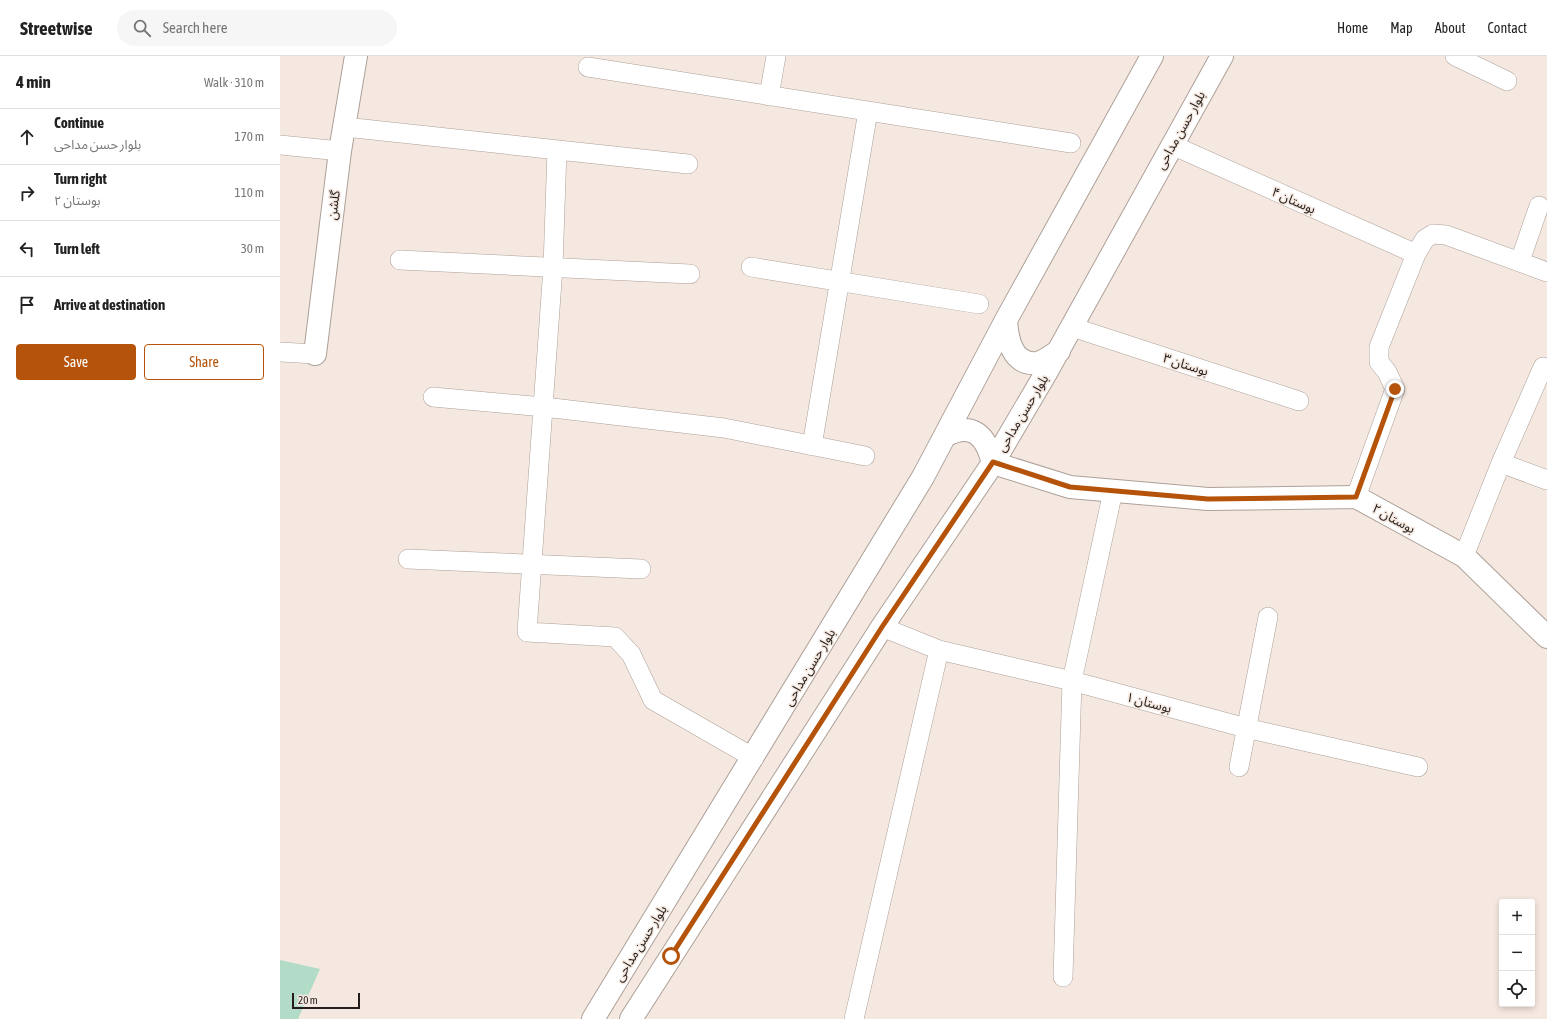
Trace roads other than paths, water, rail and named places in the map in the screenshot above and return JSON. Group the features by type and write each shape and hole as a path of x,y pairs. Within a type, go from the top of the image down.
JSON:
{"main road":[{"name":"گلشن","path":"314,354 340,151 356,56"},
{"name":"بلوار حسن مداحی","path":"593,1019 754,758 923,477 1006,320 1152,56"},
{"name":"بلوار حسن مداحی","path":"631,1019 882,627 993,462 1059,351 1222,56"},
{"path":"1006,320 1010,347 1017,356 1026,362 1037,363 1059,351"},
{"path":"945,436 954,431 961,430 971,431 981,436 989,447 993,462"},
{"name":"بوستان ۲","path":"993,462 1070,487 1208,499 1356,497 1464,556 1547,637"}],"street":[{"path":"769,96 776,56"},
{"path":"1455,56 1507,81"},
{"path":"588,67 1071,142"},
{"path":"812,446 868,111"},
{"path":"345,127 688,164"},
{"path":"280,146 340,151"},
{"name":"بوستان ۴","path":"1172,146 1416,254"},
{"path":"557,150 553,267 527,632 615,637 631,654 653,700 754,758"},
{"path":"1520,261 1539,206"},
{"path":"1356,497 1395,389 1387,372 1379,362 1378,347 1416,254 1425,239 1433,234 1446,235 1547,272"},
{"path":"400,260 690,274"},
{"path":"751,267 840,280 979,304"},
{"name":"بوستان ۳","path":"1072,327 1300,401"},
{"path":"280,352 314,354"},
{"path":"1464,556 1501,463 1543,367"},
{"path":"433,397 544,407 724,428 865,456"},
{"path":"1501,463 1547,480"},
{"path":"1062,977 1072,681 1113,491"},
{"path":"408,559 642,569"},
{"path":"1239,767 1268,617"},
{"name":"بوستان ۱","path":"882,627 939,650 1072,681 1246,728 1418,767"},
{"path":"854,1019 939,650"}]}
